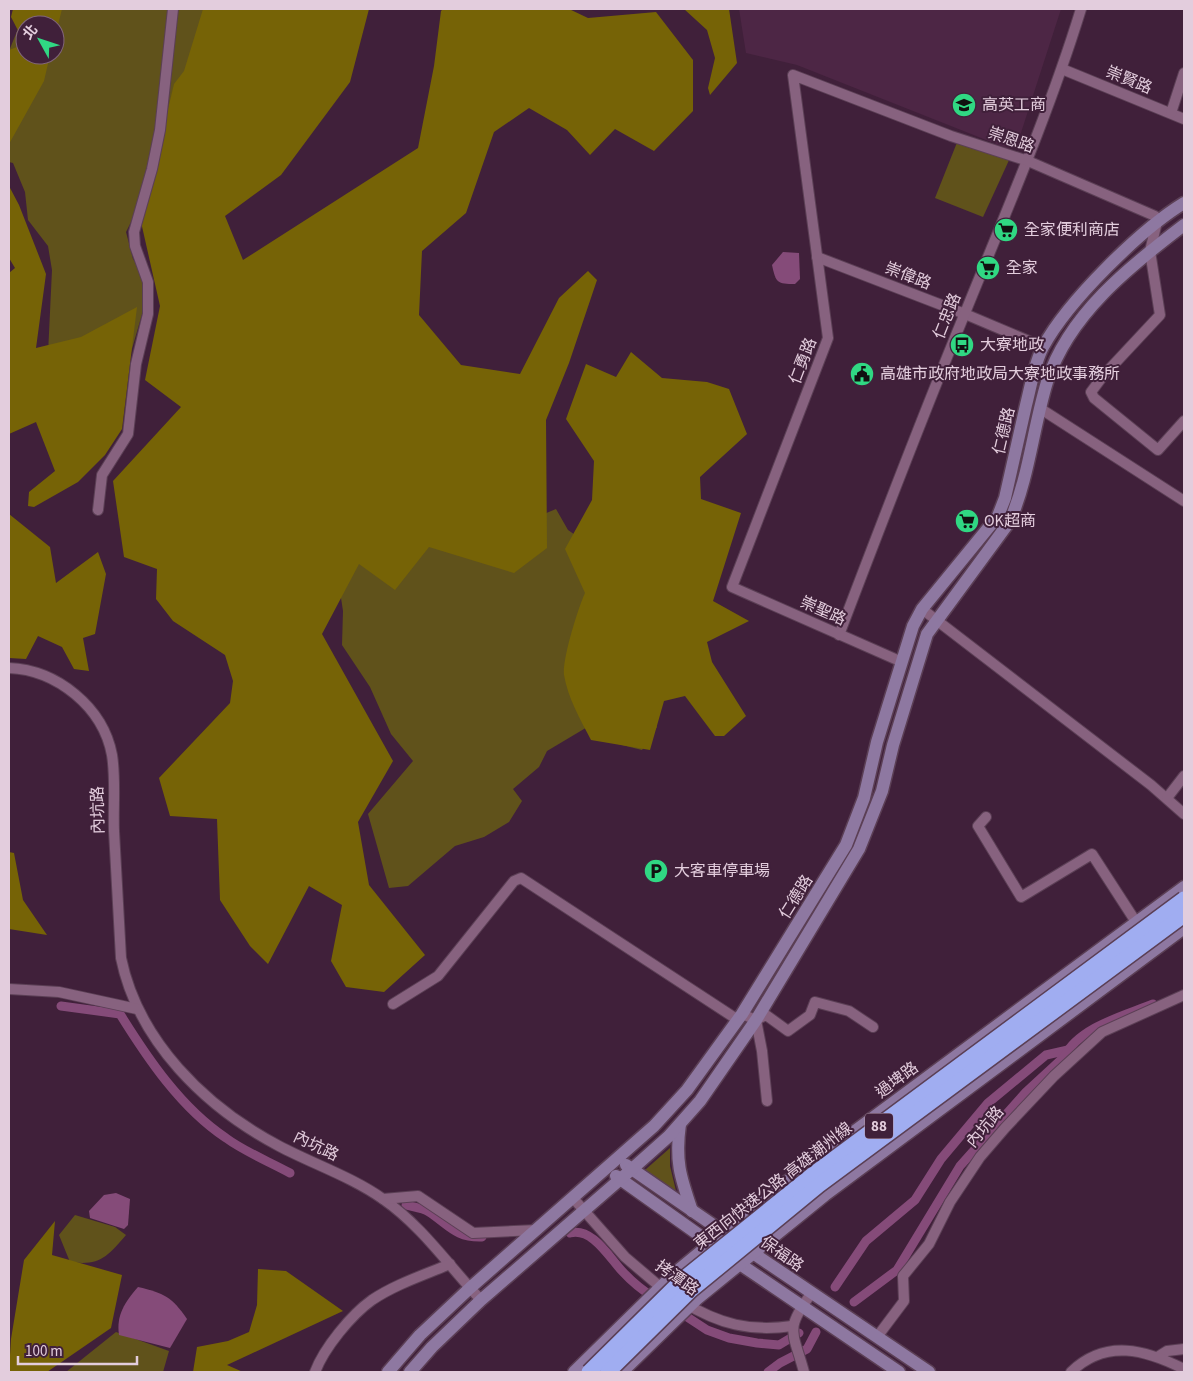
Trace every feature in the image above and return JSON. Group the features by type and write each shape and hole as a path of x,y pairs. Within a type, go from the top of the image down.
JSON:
{"highway":[{"name":"東西向快速公路 高雄潮州線","path":"589,1372 682,1280 812,1175 1184,899"},
{"name":"東西向快速公路 高雄潮州線","path":"608,1372 691,1290 819,1185 1184,915"}],"street":[{"path":"98,510 102,475 128,434 136,364 148,314 148,282 135,246 134,232 152,169 160,130 173,9"},
{"name":"仁忠路","path":"839,634 964,314 1028,161 1062,69 1081,9"},
{"name":"崇賢路","path":"1062,69 1184,119"},
{"path":"1171,113 1184,73"},
{"name":"崇恩路","path":"793,75 952,136 1028,161 1155,216 1157,222"},
{"name":"仁勇路","path":"732,587 828,338 793,75"},
{"name":"仁德路","path":"618,1159 687,1090 740,1017 846,845 864,798 877,742 913,626 922,609 998,516 1005,498 1032,378 1043,347 1074,304 1157,222 1184,203"},
{"path":"1157,222 1150,251 1160,315 1090,392 1094,398 1158,450 1184,421"},
{"name":"仁德路","path":"632,1169 680,1124 700,1101 756,1020 859,849 882,791 893,745 927,634 1010,522 1018,502 1040,409 1058,352 1086,312 1150,251 1184,225"},
{"name":"崇偉路","path":"817,257 1043,347"},
{"path":"1040,409 1184,501"},
{"name":"崇聖路","path":"732,587 902,662"},
{"path":"922,609 1167,798 1184,814"},
{"name":"內坑路","path":"9,668 41,674 62,683 79,697 93,714 108,740 114,779 114,830 121,958 137,1009 152,1036 167,1056 194,1084 264,1138 383,1199 410,1222 481,1300"},
{"path":"1167,798 1184,776"},
{"path":"986,818 978,826 1021,897 1092,854 1136,922"},
{"path":"393,1004 438,976 514,881 521,878 740,1017 756,1020 766,1014 788,1031 810,1015 815,1002 849,1011 873,1027"},
{"name":"過埤路","path":"574,1372 658,1290 723,1232 774,1191 1184,887"},
{"path":"622,1372 688,1308 825,1194 1184,928"},
{"path":"9,989 59,992 137,1009"},
{"name":"內坑路","path":"877,1337 904,1301 904,1276 929,1244 950,1202 980,1157 1005,1128 1054,1076 1102,1032 1184,996"},
{"path":"756,1020 762,1051 767,1101"},
{"path":"680,1124 677,1156 680,1174 692,1211"},
{"path":"388,1372 420,1335 470,1288 618,1159"},
{"name":"保福路","path":"618,1159 811,1294 929,1372"},
{"name":"保福路","path":"606,1168 740,1264 900,1372"},
{"path":"410,1372 432,1347 481,1300 632,1169"},
{"path":"383,1199 418,1196 473,1233 537,1230"},
{"name":"拷潭路","path":"574,1198 626,1258 658,1290 688,1308 725,1324 792,1329"},
{"path":"315,1372 332,1343 372,1300 400,1284 450,1264"},
{"path":"804,1372 792,1329 802,1306 811,1294"},
{"path":"1159,1356 1167,1351 1184,1349"},
{"path":"1072,1372 1091,1357 1106,1352 1133,1350 1159,1356 1184,1369"}],"shaded area":[{"path":"13,9 62,9 60,15 15,15 15,25 11,17"},
{"path":"26,9 282,9 144,196 126,232 133,259 147,278 145,304 129,359 48,354 52,270 48,246 28,220 25,192 13,163 9,162 9,51 15,36 15,65 65,65 65,15 24,15"},
{"path":"203,9 369,9 350,82 281,175 225,216 243,260 418,148 434,66 441,11 443,9 569,9 588,18 656,12 693,60 693,111 654,151 615,129 590,155 567,130 529,108 494,132 466,213 422,251 419,315 461,365 520,374 559,298 588,271 597,280 569,363 546,420 547,548 514,573 429,547 395,590 359,564 322,634 393,761 358,822 369,885 425,955 384,992 346,987 331,961 342,905 309,886 268,964 250,946 220,900 217,819 170,816 159,778 230,703 233,681 225,655 173,621 156,599 157,569 124,557 113,481 181,407 145,380 160,306 141,222 174,84 184,71"},
{"path":"684,9 729,9 737,63 710,95 708,88 715,58 707,30"},
{"name":"高英工商","path":"739,9 1061,9 1017,145 1009,149 797,65 746,53"},
{"path":"15,48 15,65 48,65 44,81 9,144 9,50"},
{"path":"958,140 1010,158 983,217 935,198"},
{"path":"9,186 19,205 46,274 36,348 81,337 137,307 122,429 105,455 78,482 34,507 28,506 29,492 55,471 36,422 9,434 9,273 15,268 9,258"},
{"path":"783,252 799,253 800,279 795,284 784,284 776,279 772,265"},
{"path":"631,352 662,378 707,382 729,389 747,434 700,477 701,499 741,513 713,601 749,621 707,642 712,662 746,716 724,736 715,736 685,696 664,701 650,750 591,740 571,700 564,675 568,646 585,593 565,549 592,500 594,461 566,419 586,364 616,377"},
{"path":"556,509 568,530 581,539 657,727 642,750 606,741 589,726 547,751 539,767 513,789 522,801 509,822 484,837 455,846 408,886 389,888 368,814 413,761 391,734 370,687 342,645 343,611 338,578 342,557 532,519"},
{"path":"9,514 50,547 56,583 98,552 106,574 95,634 83,638 89,671 74,669 62,647 38,636 26,659 9,658"},
{"path":"9,852 14,853 23,900 47,935 9,929"},
{"path":"670,1148 670,1166 676,1191 645,1170"},
{"path":"116,1193 130,1199 128,1225 124,1229 90,1218 89,1211 104,1195"},
{"path":"75,1215 115,1227 126,1235 108,1254 96,1261 89,1263 70,1262 59,1235"},
{"path":"55,1221 52,1255 122,1275 111,1328 47,1372 9,1372 11,1339 24,1260"},
{"path":"258,1269 286,1271 343,1311 227,1365 243,1372 193,1372 197,1347 228,1341 249,1332 257,1305"},
{"path":"138,1287 155,1291 167,1297 187,1319 170,1348 119,1335 118,1328 122,1309"},
{"path":"116,1332 169,1351 163,1372 66,1372"}],"waterway":[{"path":"854,1302 897,1270 960,1166 1026,1092 1064,1057 1080,1038 1103,1024 1153,1004"},
{"path":"61,1006 120,1014 154,1065 194,1112 233,1143 290,1173"},
{"path":"835,1287 866,1241 915,1200 941,1159 988,1103 1046,1055 1068,1050"},
{"path":"406,1205 427,1211 459,1233 473,1237 482,1237"},
{"path":"570,1233 586,1234 593,1239 630,1279 656,1299"},
{"path":"678,1311 707,1330 729,1338 779,1345 799,1333"},
{"path":"768,1372 780,1363 807,1349 816,1332"}],"place":[{"name":"高英工商","path":"964,105"},
{"name":"全家便利商店","path":"1006,230"},
{"name":"全家","path":"988,268"},
{"name":"大寮地政","path":"962,345"},
{"name":"高雄市政府地政局大寮地政事務所","path":"862,374"},
{"name":"OK超商","path":"967,521"},
{"name":"大客車停車場","path":"656,871"}]}
